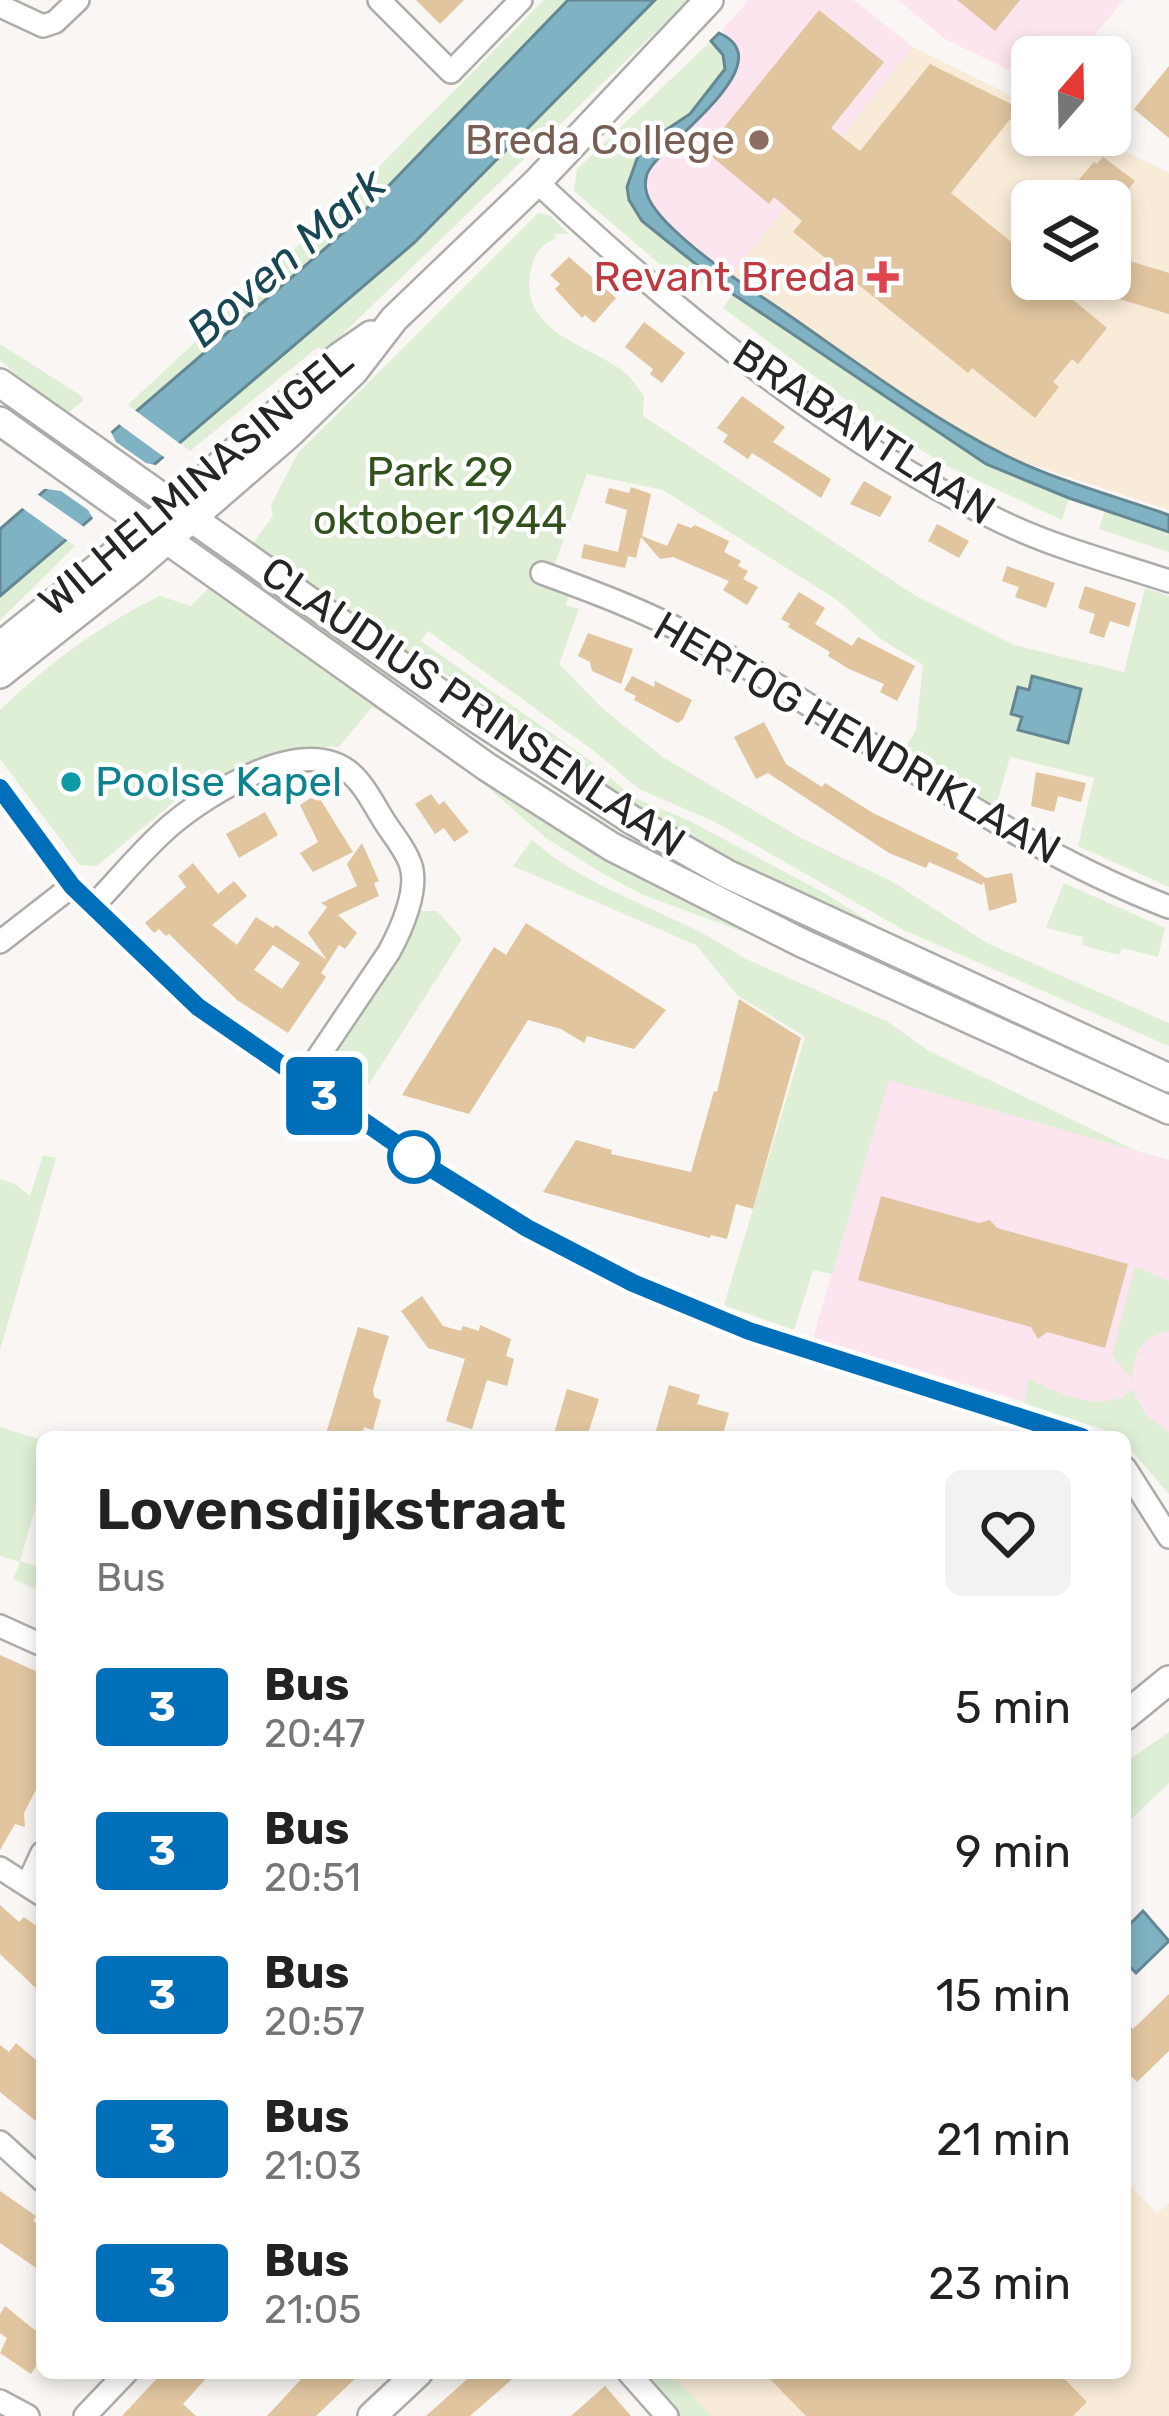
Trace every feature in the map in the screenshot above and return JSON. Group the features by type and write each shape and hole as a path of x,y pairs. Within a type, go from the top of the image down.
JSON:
{"main road":[{"name":"WILHELMINASINGEL","path":"0,674 184,512 339,357 394,319 537,182 709,0"},
{"name":"CLAUDIUS PRINSENLAAN","path":"0,382 482,722 632,820 727,874 1169,1078"},
{"name":"CLAUDIUS PRINSENLAAN","path":"0,421 487,767 612,847 802,943 1169,1109"},
{"name":"WILHELMINASINGEL","path":"0,646 158,533"},
{"path":"1131,1711 1169,1680"},
{"path":"380,2414 412,2379"}],"street":[{"path":"0,6 43,26 55,22 78,0"},
{"path":"379,0 451,72 520,0"},
{"name":"BRABANTLAAN","path":"537,182 692,321 893,460 1006,524 1169,581"},
{"name":"HERTOG HENDRIKLAAN","path":"542,573 623,603 693,637 1011,832 1090,874 1169,908"},
{"path":"94,905 163,832 230,785 294,762 323,761 347,770 408,858 412,882 395,941 302,1082"},
{"path":"0,788 72,886 198,1007 302,1082 527,1228 661,1296 788,1344 1063,1431"},
{"path":"0,942 72,886"},
{"path":"1131,1477 1169,1537"},
{"path":"0,1626 36,1642"},
{"path":"0,1868 35,1889"},
{"path":"0,2142 36,2175"},
{"path":"86,2416 120,2379"},
{"path":"634,2379 667,2416"},
{"path":"0,2401 28,2416"}],"shaded area":[{"name":"Breda College","path":"749,0 854,0 913,47 732,275 651,206 646,177 651,165 684,136 733,79 722,30"},
{"path":"898,0 1124,0 1094,36 1011,36 1011,71 945,39"},
{"name":"Revant Breda","path":"913,47 1011,96 1011,156 1131,154 1169,173 1169,510 1008,457 854,360 732,275"},
{"path":"889,1079 1169,1160 1169,1494 1131,1450 1131,1431 1109,1431 813,1338"},
{"path":"1131,2186 1157,2213 1169,2203 1169,2416 681,2416 647,2379 1131,2379"}],"green space":[{"path":"544,0 568,0 343,233 137,412 128,405 343,203"},
{"path":"655,0 689,0 324,352 318,347 190,451 179,443 414,243"},
{"path":"711,41 723,55 725,69 689,114 654,138 638,156 642,221 708,276 694,293 574,191 577,169"},
{"name":"Park 29 oktober 1944","path":"538,213 551,216 569,234 555,234 531,268 530,293 545,322 627,374 644,396 643,416 916,596 1014,645 1124,672 1145,588 1169,596 1169,887 1078,846 1094,778 1010,757 995,810 902,753 916,730 923,665 881,639 837,600 663,490 587,474 549,580 571,588 566,605 579,609 559,664 603,709 664,758 801,838 893,882 987,943 1169,1023 1169,1046 904,930 713,821 639,789 428,631 421,641 588,759 633,797 690,821 826,894 908,946 770,884 562,769 496,710 413,651 376,700 536,813 665,890 805,955 641,894 600,872 546,838 449,754 372,707 339,747 297,749 245,764 187,791 97,866 80,865 0,759 0,710 76,647 138,607 160,596 191,606 273,516 271,505 298,453"},
{"path":"733,294 986,464 1069,498 1062,520 945,465 861,411 723,308"},
{"path":"0,344 83,401 64,416 0,360"},
{"path":"1105,511 1169,532 1169,552 1099,529"},
{"path":"65,539 75,546 0,620 0,596"},
{"path":"532,840 609,889 744,958 888,1022 929,1051 1137,1151 889,1080 832,1274 813,1270 794,1330 724,1305 805,1037 737,995 696,945 513,866"},
{"path":"1064,883 1165,928 1158,957 1122,948 1119,955 1082,945 1083,937 1046,928"},
{"path":"417,911 437,911 462,939 355,1106 315,1078"},
{"path":"43,1155 56,1158 0,1350 0,1179 30,1196"},
{"path":"1135,1266 1169,1281 1169,1331 1140,1348 1133,1380 1112,1355"},
{"path":"1029,1378 1067,1396 1096,1402 1122,1397 1132,1389 1145,1414 1169,1433 1169,1494 1131,1450 1131,1431 1107,1431 1024,1403"},
{"path":"0,1427 36,1438 36,1506 20,1561 36,1566 36,1589 13,1579 20,1562 0,1556"},
{"path":"1169,1732 1169,1783 1131,1819 1131,1759"},
{"path":"647,2379 676,2379 712,2416 681,2416"}],"water":[{"path":"568,0 655,0 414,243 0,596 0,529 343,233"},
{"path":"719,33 736,47 738,64 712,104 647,174 647,194 661,217 725,272 949,424 1045,473 1169,515 1169,532 986,464 733,294 642,221 627,187 638,156 654,138 690,114 725,69 723,55 711,41"},
{"path":"1032,676 1081,689 1068,743 1018,730 1022,717 1011,714 1018,687 1029,690"},
{"path":"1143,1911 1169,1941 1136,1973 1131,1968 1131,1923"}],"pier":[{"path":"132,408 184,446 168,460 116,422"},
{"path":"109,428 116,442 146,463 160,466 95,522 88,510 61,491 39,488"},
{"path":"34,492 87,529 71,543 18,505"}],"building":[{"path":"416,0 464,0 440,24"},
{"path":"957,0 1020,0 995,31"},
{"path":"819,10 884,62 831,128 860,151 930,64 1011,104 1011,118 951,193 1011,242 1011,300 1073,300 1107,328 1078,364 1072,359 1053,382 1059,387 1035,418 972,368 968,373 793,232 802,221 774,197 769,204 705,151"},
{"path":"1169,66 1169,138 1134,109"},
{"path":"1103,157 1135,181 1131,186 1131,180 1079,180"},
{"path":"569,257 616,298 594,323 585,315 582,318 555,289 560,284 550,275"},
{"path":"1131,261 1169,273 1169,314 1122,300 1131,300"},
{"path":"644,322 685,353 662,383 650,374 653,369 625,347"},
{"path":"742,396 785,427 773,442 831,479 821,498 752,453 748,459 723,442 728,435 717,428"},
{"path":"864,481 892,497 880,517 850,504"},
{"path":"631,487 651,494 642,536 667,546 678,523 695,525 729,541 724,552 741,561 738,566 748,571 743,579 758,587 747,605 723,590 729,581 673,557 660,559 641,537 636,558 628,556 625,568 581,558 584,544 618,552 627,510 605,503 609,488 629,493"},
{"path":"937,524 969,541 959,558 928,541"},
{"path":"1007,566 1055,583 1046,608 1015,597 1019,587 1002,581"},
{"path":"1085,586 1136,603 1129,627 1110,621 1104,638 1089,633 1095,614 1078,608"},
{"path":"799,592 825,608 815,624 852,646 858,637 915,666 897,701 880,692 884,684 849,669 788,627 781,619"},
{"path":"588,633 633,649 621,684 592,671 590,662 578,656"},
{"path":"632,676 654,687 655,681 692,700 683,719 678,723 634,700 636,696 624,690"},
{"path":"764,722 786,764 822,787 825,783 873,813 959,854 956,858 986,878 1012,873 1017,902 989,911 984,882 889,853 768,773 756,779 734,737"},
{"path":"1036,772 1086,783 1081,802 1058,796 1054,812 1031,806"},
{"path":"317,794 353,852 313,872 300,853 318,842 300,805"},
{"path":"431,794 439,805 444,801 469,832 454,842 444,828 435,834 415,804"},
{"path":"265,812 278,835 239,858 226,834"},
{"path":"362,843 379,881 374,883 379,896 338,915 357,933 345,949 339,945 321,973 326,977 288,1033 237,1000 169,934 159,929 154,933 145,923 186,887 178,876 193,863 218,894 234,881 247,896 212,925 237,945 256,917 327,960 308,933 327,907 321,903 357,886 347,864","holes":["273,945 300,963 282,989 254,970"]},
{"path":"526,923 666,1010 634,1049 587,1036 584,1043 561,1029 528,1020 469,1114 402,1095 494,947 506,955"},
{"path":"739,999 801,1038 753,1209 736,1204 727,1239 543,1192 576,1140 612,1150 611,1154 691,1172 717,1092"},
{"path":"881,1196 979,1223 990,1220 997,1228 1128,1264 1105,1348 1047,1332 1038,1339 1031,1327 858,1280"},
{"path":"422,1296 443,1326 479,1331 480,1325 511,1339 506,1356 514,1359 507,1386 487,1380 472,1429 446,1421 465,1359 428,1348 401,1311"},
{"path":"358,1327 389,1336 373,1390 381,1400 373,1430 327,1431"},
{"path":"669,1385 700,1395 697,1404 729,1413 724,1431 656,1431"},
{"path":"567,1389 599,1399 589,1431 555,1431"},
{"path":"0,1655 36,1671 36,1790 24,1813 25,1827 15,1824 0,1850"},
{"path":"0,1905 19,1922 24,1917 36,1926 36,1988 0,1954"},
{"path":"1169,1994 1169,2051 1137,2082 1131,2076 1133,2029"},
{"path":"16,2043 36,2060 36,2121 0,2092 0,2045 9,2052"},
{"path":"0,2191 36,2216 36,2268 0,2243"},
{"path":"5,2306 36,2331 36,2366 31,2374 0,2353 7,2338 0,2333"},
{"path":"156,2379 206,2379 183,2404 196,2416 122,2416"},
{"path":"301,2379 355,2379 316,2416 267,2416"},
{"path":"467,2379 512,2379 470,2416 426,2416"},
{"path":"770,2379 1065,2379 1087,2402 1073,2416 806,2416"},
{"path":"605,2386 631,2416 571,2416"}],"bus line":[{"name":"3","path":"0,788 72,886 198,1007 437,1172 527,1228 633,1283 749,1331 1066,1431"}],"place":[{"name":"Breda College","path":"759,140"},
{"name":"Revant Breda","path":"883,277"},
{"name":"Poolse Kapel","path":"71,782"}],"water label":[{"name":"Boven Mark","path":"286,257"}]}
